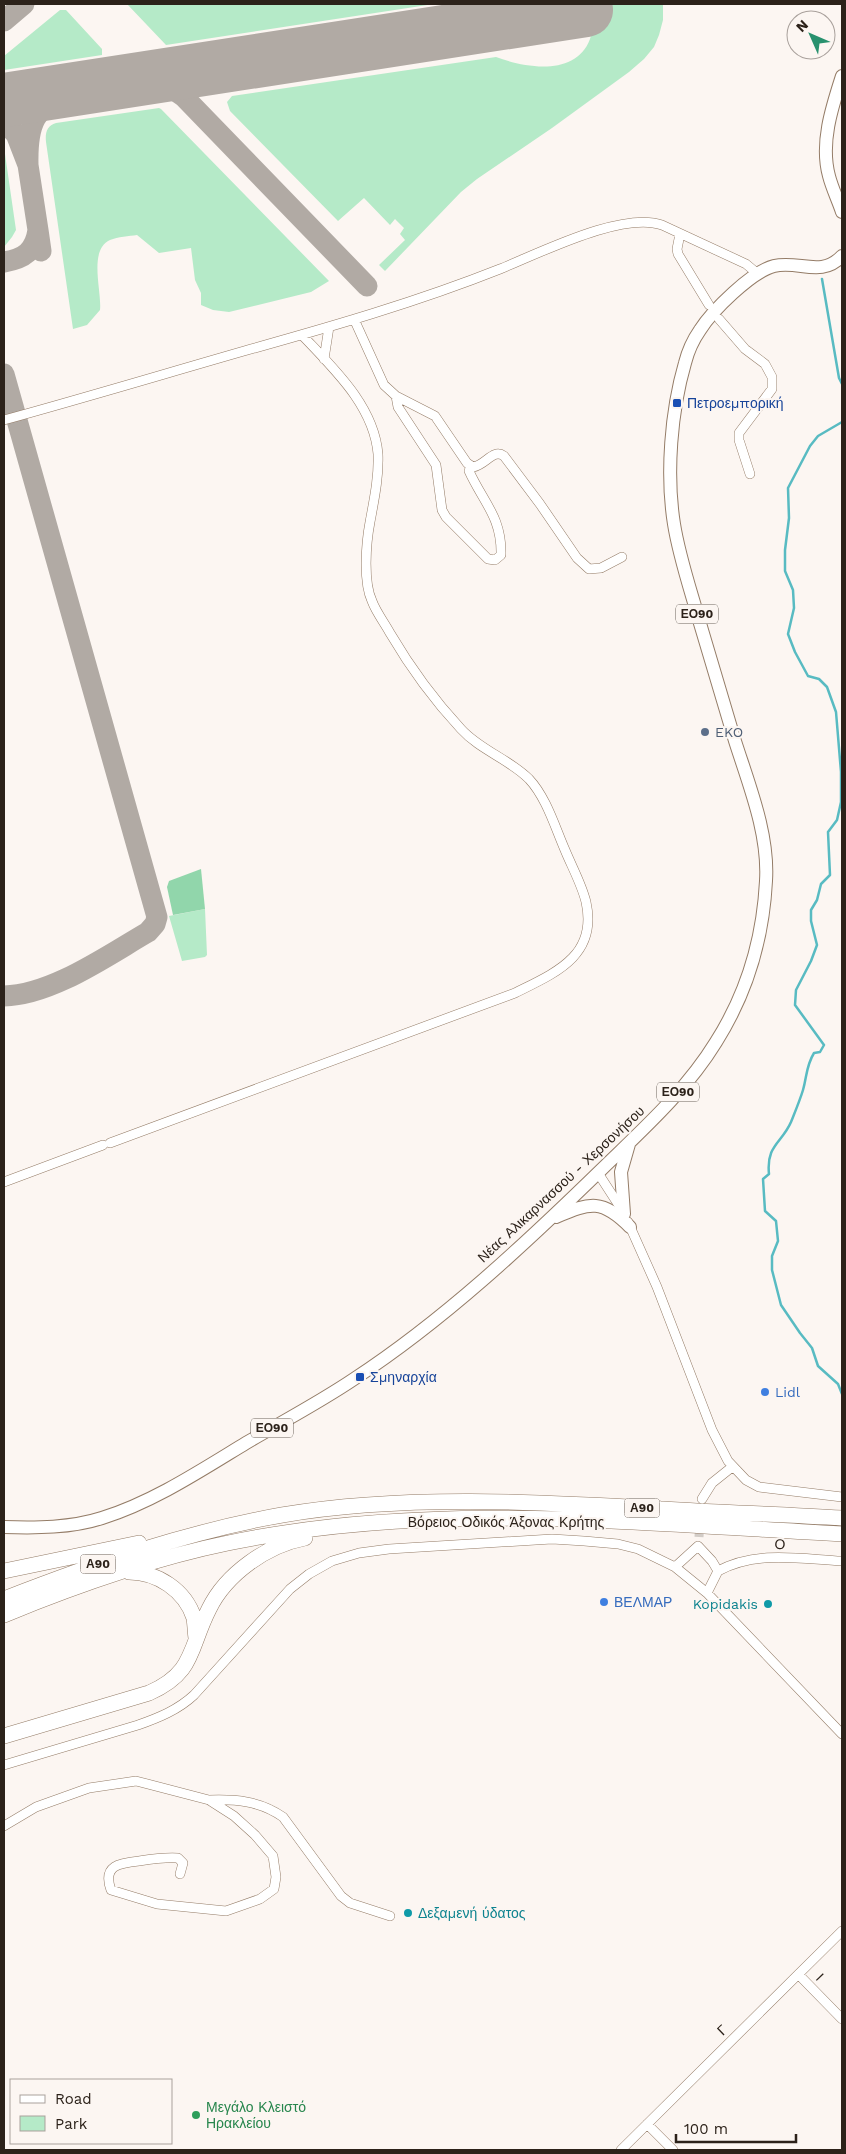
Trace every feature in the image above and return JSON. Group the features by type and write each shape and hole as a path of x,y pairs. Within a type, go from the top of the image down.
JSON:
{"highway":[{"name":"Βόρειος Οδικός Άξονας Κρήτης","path":"4,1599 71,1573 193,1534 282,1515 389,1504 582,1505 842,1518"},
{"name":"Βόρειος Οδικός Άξονας Κρήτης","path":"4,1615 119,1572 192,1551 285,1533 347,1525 472,1518 580,1521 842,1534"},
{"path":"4,1736 149,1693 166,1686 180,1674 190,1657 210,1608 225,1584 248,1564 274,1548 300,1538 324,1534 472,1518"},
{"path":"4,1572 114,1547 193,1534"},
{"path":"119,1572 148,1574 162,1580 176,1591 187,1604 194,1618 196,1639"}],"main road":[{"path":"842,76 828,127 826,153 829,177 842,212"},
{"name":"Νέας Αλικαρνασσού - Χερσονήσου","path":"4,1527 72,1525 100,1519 149,1498 213,1463 345,1385 377,1363 474,1286 547,1221 630,1141 694,1074 720,1037 747,980 758,943 764,912 766,864 760,827 681,557 672,512 671,481 675,411 689,350 701,328 710,317 758,274 779,265 827,266 836,262 842,256"},
{"path":"624,1214 621,1172 630,1141"},
{"path":"547,1221 581,1207 598,1205 614,1212 630,1227"}],"street":[{"path":"4,420 302,335 443,291 592,232 623,224 650,221 746,264 758,274"},
{"path":"680,234 678,254 710,305"},
{"path":"354,319 384,385 396,396 435,416 461,455 471,466 479,466 494,454 504,456 577,558 589,568 601,568 622,557"},
{"path":"719,319 745,349 765,364 772,377 772,389 740,433 739,440 750,474"},
{"path":"324,358 329,327"},
{"path":"4,1182 515,993 550,976 567,964 585,941 589,928 585,900 560,838 533,784 510,764 472,740 454,722 409,665 370,599 367,538 377,478 376,441 368,416 361,403 324,358 302,335"},
{"path":"396,396 398,406 436,465 442,510 446,517 488,559 494,560 501,555 501,538 491,508 469,471 471,466"},
{"path":"598,1172 612,1193 630,1227 660,1296 712,1430 724,1456 732,1467 746,1480 759,1487 842,1497"},
{"path":"702,1499 712,1483 732,1467"},
{"path":"4,1765 138,1725 182,1705 194,1695 290,1589 320,1567 345,1556 389,1549 552,1539 627,1546 657,1556 675,1567 707,1592 842,1734"},
{"path":"675,1567 699,1542 718,1571 707,1592"},
{"name":"Ο","path":"718,1571 741,1561 763,1557 842,1561"},
{"path":"4,1826 36,1807 89,1788 136,1781 209,1800 236,1799 258,1804 273,1810 283,1818 341,1896 350,1903 390,1916"},
{"path":"180,1874 183,1863 178,1858 164,1857 120,1862 110,1872 108,1882 111,1890 157,1904 226,1911 260,1899 274,1889 276,1878 273,1856 255,1835 234,1816 209,1800"},
{"name":"Γ","path":"621,2150 800,1975 842,1931"},
{"name":"Ι","path":"800,1975 842,2019"},
{"path":"647,2124 673,2150"}],"green space":[{"path":"127,4 434,4 166,45"},
{"path":"590,4 663,4 663,20 654,47 629,72 461,192 385,271 379,265 405,240 400,234 404,228 395,219 390,225 364,198 338,221 230,111 227,102 232,96 496,57 535,66 562,64 573,59 583,51 590,39 592,26"},
{"path":"60,10 66,10 102,49 102,55 4,70 4,56"},
{"path":"159,108 329,281 311,292 229,312 213,310 201,305 201,293 195,280 191,248 159,253 137,235 120,237 110,240 103,245 99,252 100,310 87,325 73,329 46,142 47,130 56,123"},
{"path":"4,147 16,230 4,247"},
{"path":"201,869 205,909 173,915 167,887 169,881"},
{"path":"205,909 207,955 182,961 169,916"}],"waterway":[{"path":"822,279 839,378 842,384"},
{"path":"842,422 818,436 810,446 788,488 789,518 785,550 785,571 793,590 794,608 788,634 808,676 819,679 827,687 836,712 841,772 841,802 837,820 828,832 830,875 821,884 817,900 811,910 811,921 817,945 796,990 795,1005 824,1045 820,1052 814,1053 811,1058 803,1090 791,1122 772,1150 769,1174 763,1179 765,1211 776,1221 778,1241 772,1256 772,1270 781,1305 812,1348 818,1366 838,1384 842,1394"}],"taxiway":[{"path":"4,21 24,4"},
{"path":"508,22 520,15 532,4"},
{"path":"136,79 161,81 184,97 367,286"},
{"path":"4,122 16,134 28,165 29,138 35,118 49,103 72,89"},
{"path":"28,165 38,230"},
{"path":"4,262 17,259 27,253 34,243 38,230 41,251"},
{"path":"4,374 157,917 155,924 148,932 79,972 41,989 4,996"}],"runway":[{"path":"4,100 586,10"}],"tunnel":[{"path":"699,1537 700,1522"}],"place":[{"name":"Πετροεμπορική","path":"677,403"},
{"name":"EKO","path":"705,732"},
{"name":"Σμηναρχία","path":"360,1377"},
{"name":"Lidl","path":"765,1392"},
{"name":"ΒΕΛΜΑΡ","path":"604,1602"},
{"name":"Kopidakis","path":"768,1604"},
{"name":"Δεξαμενή ύδατος","path":"408,1913"},
{"name":"Μεγάλο Κλειστό Ηρακλείου","path":"196,2115"}]}
